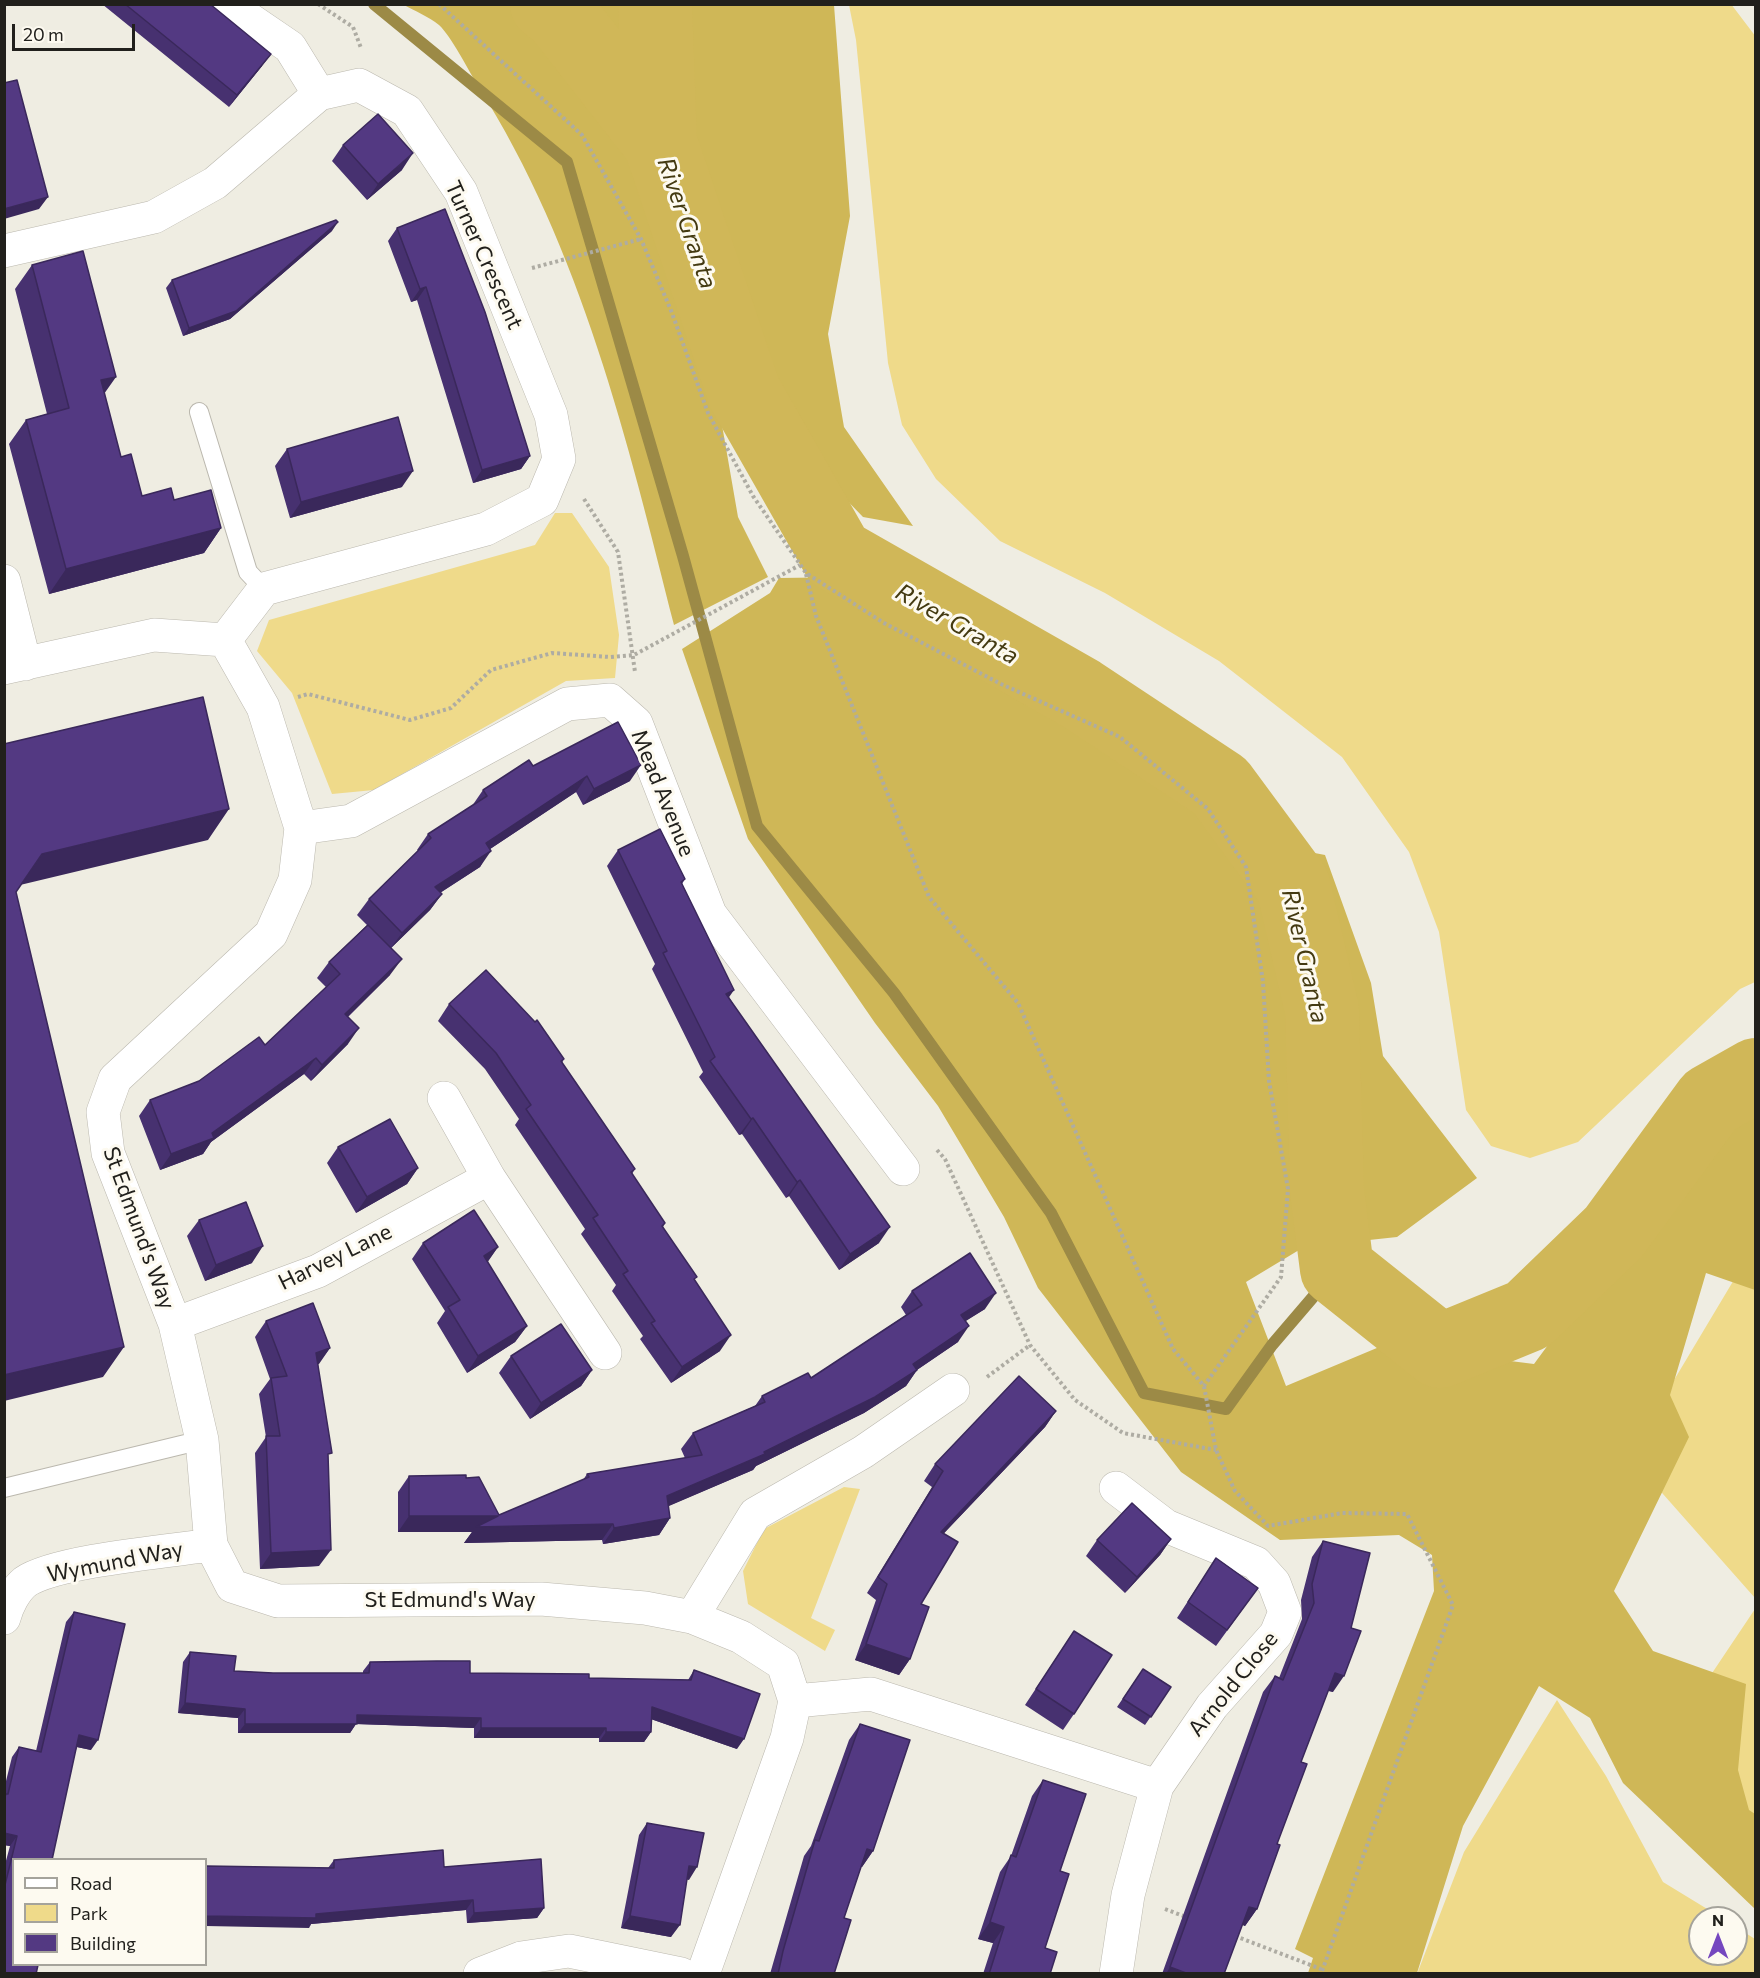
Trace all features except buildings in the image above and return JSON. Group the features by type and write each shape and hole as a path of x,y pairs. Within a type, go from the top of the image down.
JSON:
{"street":[{"path":"227,4 290,46 319,94"},
{"name":"Turner Crescent","path":"4,251 154,217 215,183 319,94 359,85 407,111 455,183 551,415 559,459"},
{"path":"4,581 15,666 154,635 225,640 264,589 486,529 542,500 559,459"},
{"name":"St Edmund's Way","path":"225,640 263,707 300,828 295,880 271,934 115,1079 103,1112 108,1153 175,1324 202,1440 211,1545 232,1586 278,1601 542,1599 645,1608 692,1617 741,1637 783,1664 795,1701"},
{"name":"Mead Avenue","path":"300,828 351,821 567,704 610,700 636,723 710,914 903,1169"},
{"path":"444,1098 489,1178 605,1353"},
{"name":"Harvey Lane","path":"175,1324 318,1271 489,1178"},
{"path":"692,1617 755,1514 863,1452 953,1390"},
{"name":"Arnold Close","path":"1116,1488 1166,1526 1256,1563 1274,1583 1285,1612 1276,1634 1212,1706 1157,1786 1128,1895 1116,1974"},
{"name":"Wymund Way","path":"4,1618 7,1607 24,1583 51,1569 211,1545"},
{"path":"703,1974 787,1738 795,1701 872,1695 1157,1786"},
{"path":"480,1974 521,1958 569,1952 681,1974"}],"lane":[{"path":"199,411 248,572 264,589"},
{"path":"4,1488 202,1440"}],"path":[{"path":"439,4 582,135 642,239 708,413 753,496 806,573 893,628 1001,684 1120,737 1208,809 1246,867 1263,982 1269,1081 1288,1189 1281,1277 1204,1386"},
{"path":"530,269 642,239"},
{"path":"559,459 618,552 634,655 636,723"},
{"path":"263,707 308,694 410,720 451,708 490,670 552,653 610,657 634,655 800,565"},
{"path":"806,573 816,616 929,897 1018,1003 1173,1349 1204,1386 1216,1450 1235,1491 1268,1526 1342,1513 1407,1514 1453,1605 1321,1971 1229,1934"},
{"path":"930,1141 945,1159 1030,1344 1075,1400 1123,1433 1216,1450"},
{"path":"953,1390 987,1377 1030,1344"},
{"path":"1128,1895 1188,1918"}],"green space":[{"path":"1731,4 1756,37 1755,982 1740,989 1578,1142 1530,1158 1491,1146 1466,1110 1439,932 1409,852 1342,757 1219,661 1105,593 1000,541 936,479 902,425 888,363 856,40 849,5"},
{"path":"555,513 572,513 609,567 619,635 615,678 566,681 374,790 332,794 292,693 257,651 269,620 535,545"},
{"path":"1755,1258 1755,1598 1640,1468 1640,1437 1735,1278"},
{"path":"844,1487 860,1489 811,1618 835,1630 825,1651 748,1604 743,1571 764,1529"},
{"path":"1755,1609 1755,1825 1690,1706"},
{"path":"1557,1700 1606,1776 1663,1882 1702,1906 1688,1906 1688,1966 1748,1966 1748,1935 1755,1939 1755,1973 1417,1974 1464,1852"}],"shaded area":[{"path":"404,5 834,5 850,216 828,334 844,427 913,526 863,517 772,423 718,402 738,517 768,577 674,625 619,417 573,279 546,213 514,148 449,37 435,22"},
{"path":"853,577 1129,736 1253,841 1325,855 1371,983 1383,1056 1477,1178 1397,1237 1304,1247 1246,1282 1286,1386 1384,1345 1534,1364 1693,1148 1755,1094 1755,1290 1706,1273 1670,1395 1689,1437 1614,1591 1653,1651 1746,1684 1738,1770 1749,1810 1755,1814 1755,1909 1623,1783 1590,1718 1539,1686 1463,1826 1417,1973 1308,1973 1313,1958 1295,1949 1434,1591 1432,1555 1399,1535 1280,1540 1181,1472 1038,1288 1004,1217 938,1106 875,1023 748,839 682,649 770,593 779,578"}],"waterway":[{"path":"374,4 567,162 683,556 757,826 894,993 1051,1213 1144,1393 1226,1409 1272,1345 1337,1269"},
{"name":"River Granta","path":"547,4 560,14 660,142 744,392 837,555 1081,694 1220,786 1293,885 1322,1010 1327,1191 1337,1269 1440,1351 1528,1315 1614,1232 1710,1101 1756,1075"},
{"name":"River Granta","path":"655,4 660,142"}]}
